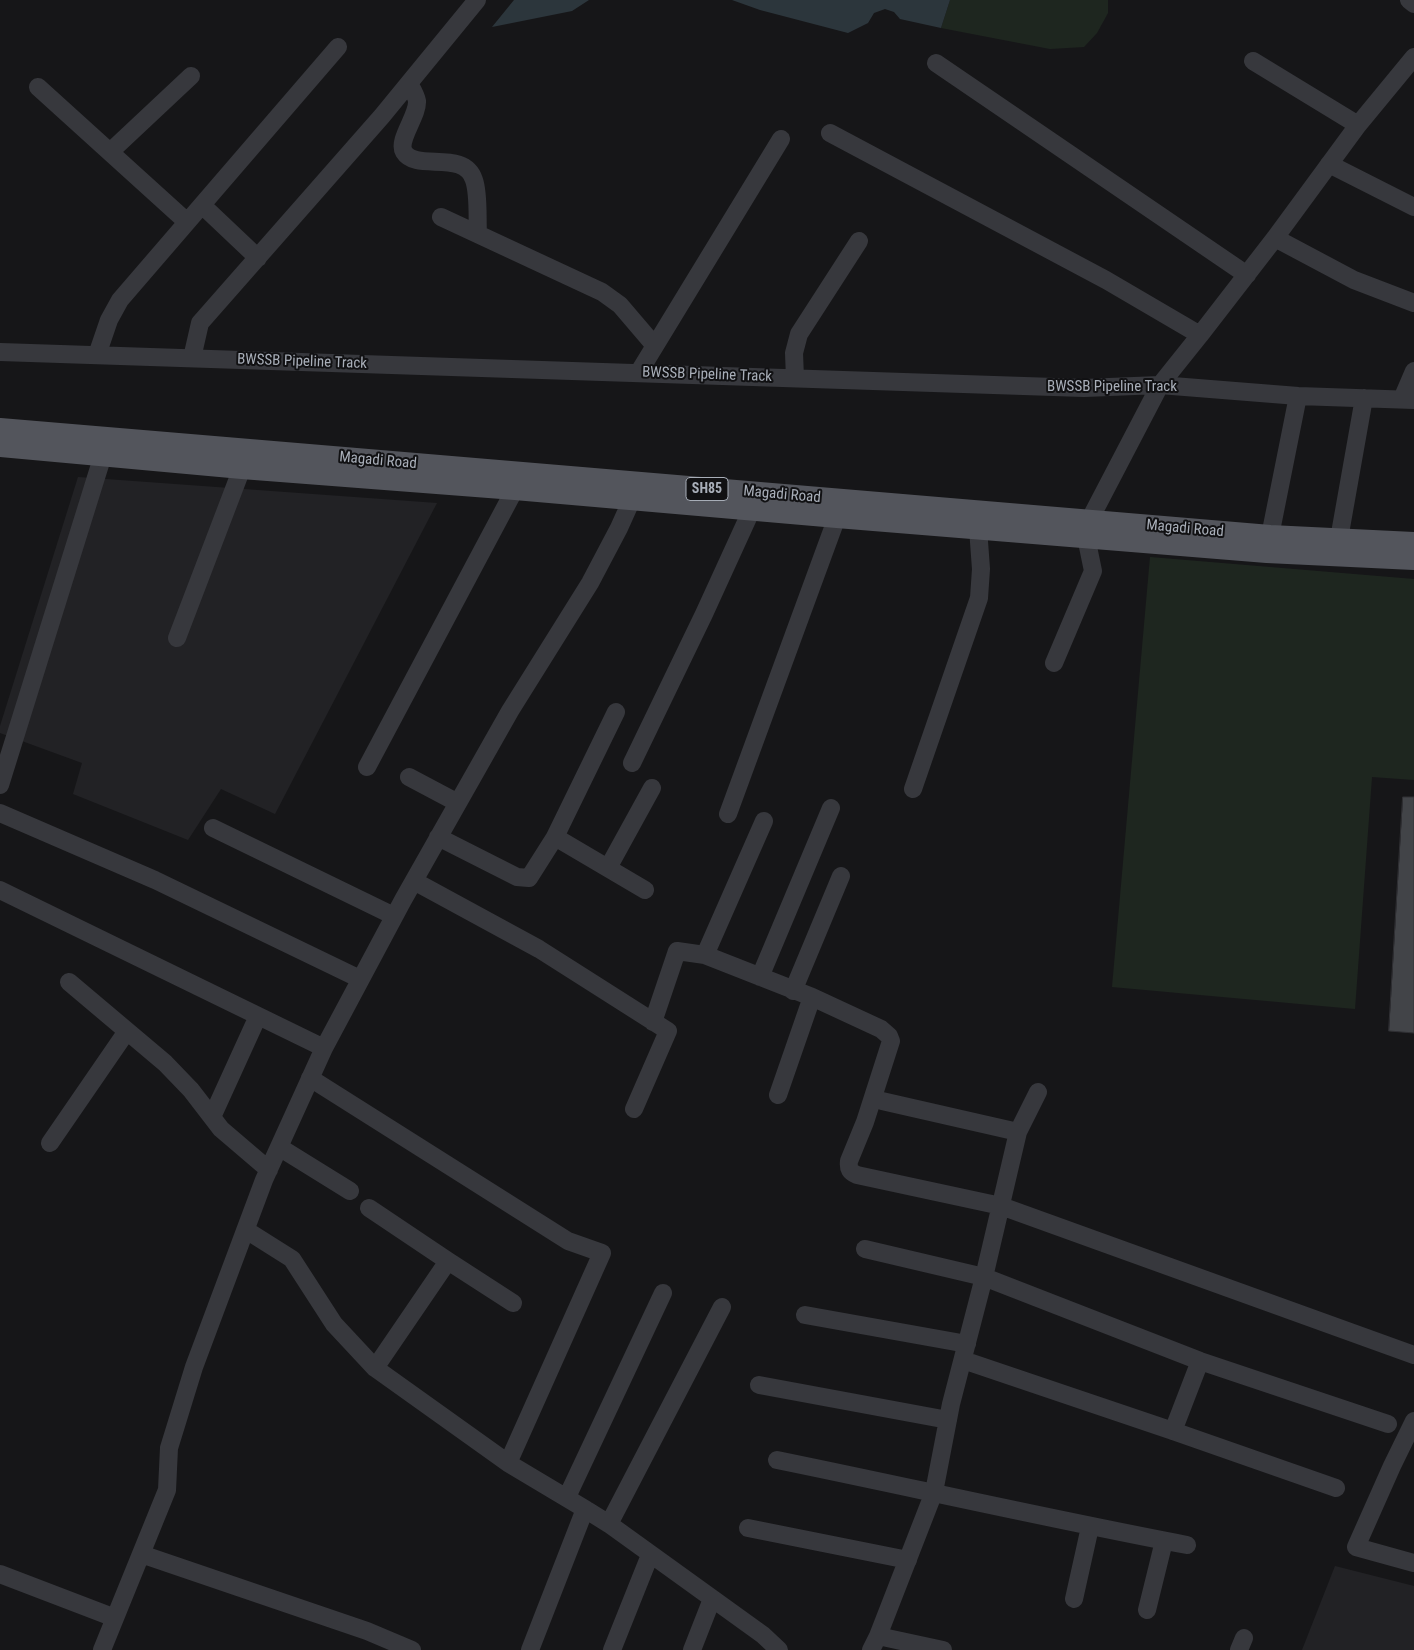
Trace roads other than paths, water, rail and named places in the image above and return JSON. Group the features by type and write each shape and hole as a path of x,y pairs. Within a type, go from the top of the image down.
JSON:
{"main road":[{"name":"Magadi Road","path":"0,430 636,491 1088,529 1267,552 1414,559"},
{"name":"Magadi Road","path":"0,446 242,468 515,489 636,491 752,509 978,528 1088,529 1414,543"}],"street":[{"path":"192,358 200,322 382,116 477,0"},
{"path":"1409,0 1414,4"},
{"path":"98,355 114,309 338,47"},
{"path":"1054,663 1093,571 1088,529 1160,385 1247,275 1358,125 1414,57"},
{"path":"1253,60 1358,125"},
{"path":"936,63 1247,275"},
{"path":"110,152 191,76"},
{"path":"409,83 417,103 402,148 405,154 412,160 455,163 464,166 471,173 475,181 478,234"},
{"path":"38,87 187,222"},
{"path":"830,133 1106,280 1200,335"},
{"path":"639,372 781,139"},
{"path":"1329,164 1414,207"},
{"path":"202,205 258,258"},
{"path":"441,217 602,292 620,305 655,346"},
{"path":"1275,238 1354,280 1414,303"},
{"path":"795,378 794,353 799,334 859,242"},
{"name":"BWSSB Pipeline Track","path":"0,352 1084,388 1160,385 1298,396 1408,400"},
{"path":"1408,400 1414,371"},
{"path":"1270,536 1298,396"},
{"path":"1339,539 1364,398"},
{"path":"0,785 103,455"},
{"path":"177,638 242,468"},
{"path":"367,767 515,489"},
{"path":"102,1650 167,1490 169,1448 194,1367 269,1170 310,1078 394,916 510,711 590,583 636,491"},
{"path":"632,763 752,509"},
{"path":"728,814 837,517"},
{"path":"913,790 979,598 981,569 978,528"},
{"path":"438,837 517,877 530,878 555,837 616,712"},
{"path":"409,777 458,803"},
{"path":"608,868 652,788"},
{"path":"760,977 831,808"},
{"path":"0,813 155,880 360,979"},
{"path":"705,955 764,821"},
{"path":"214,828 394,916"},
{"path":"555,837 645,890"},
{"path":"793,991 841,876"},
{"path":"414,881 538,949 668,1030 634,1109"},
{"path":"0,890 324,1048"},
{"path":"653,1022 677,952 705,955 812,997 881,1029 889,1036 891,1041 865,1122 849,1161 848,1167 851,1172 1001,1206 1414,1356"},
{"path":"69,982 165,1063 191,1090 221,1129 269,1170"},
{"path":"778,1095 812,997"},
{"path":"212,1117 258,1016"},
{"path":"50,1143 127,1031"},
{"path":"310,1078 568,1241 602,1253 508,1463"},
{"path":"943,1650 875,1643 934,1492 948,1420 1018,1132 1038,1092"},
{"path":"882,1101 1018,1132"},
{"path":"279,1147 350,1191"},
{"path":"369,1208 448,1262 513,1303"},
{"path":"246,1230 292,1259 334,1324 375,1368 508,1463 567,1497 608,1524 763,1635 777,1649"},
{"path":"865,1249 984,1276 1200,1361 1388,1424"},
{"path":"375,1368 448,1262"},
{"path":"567,1497 663,1293"},
{"path":"608,1524 722,1307"},
{"path":"805,1315 965,1352 1173,1431 1336,1488"},
{"path":"1173,1431 1200,1361"},
{"path":"759,1385 948,1420"},
{"path":"1414,1421 1356,1547 1414,1563"},
{"path":"777,1460 934,1492 1090,1527 1187,1545"},
{"path":"530,1650 585,1508"},
{"path":"1074,1598 1090,1527"},
{"path":"748,1528 908,1560"},
{"path":"1148,1610 1164,1541"},
{"path":"141,1554 367,1631 412,1650"},
{"path":"612,1650 650,1555"},
{"path":"0,1574 115,1618"},
{"path":"692,1650 712,1599"}]}
